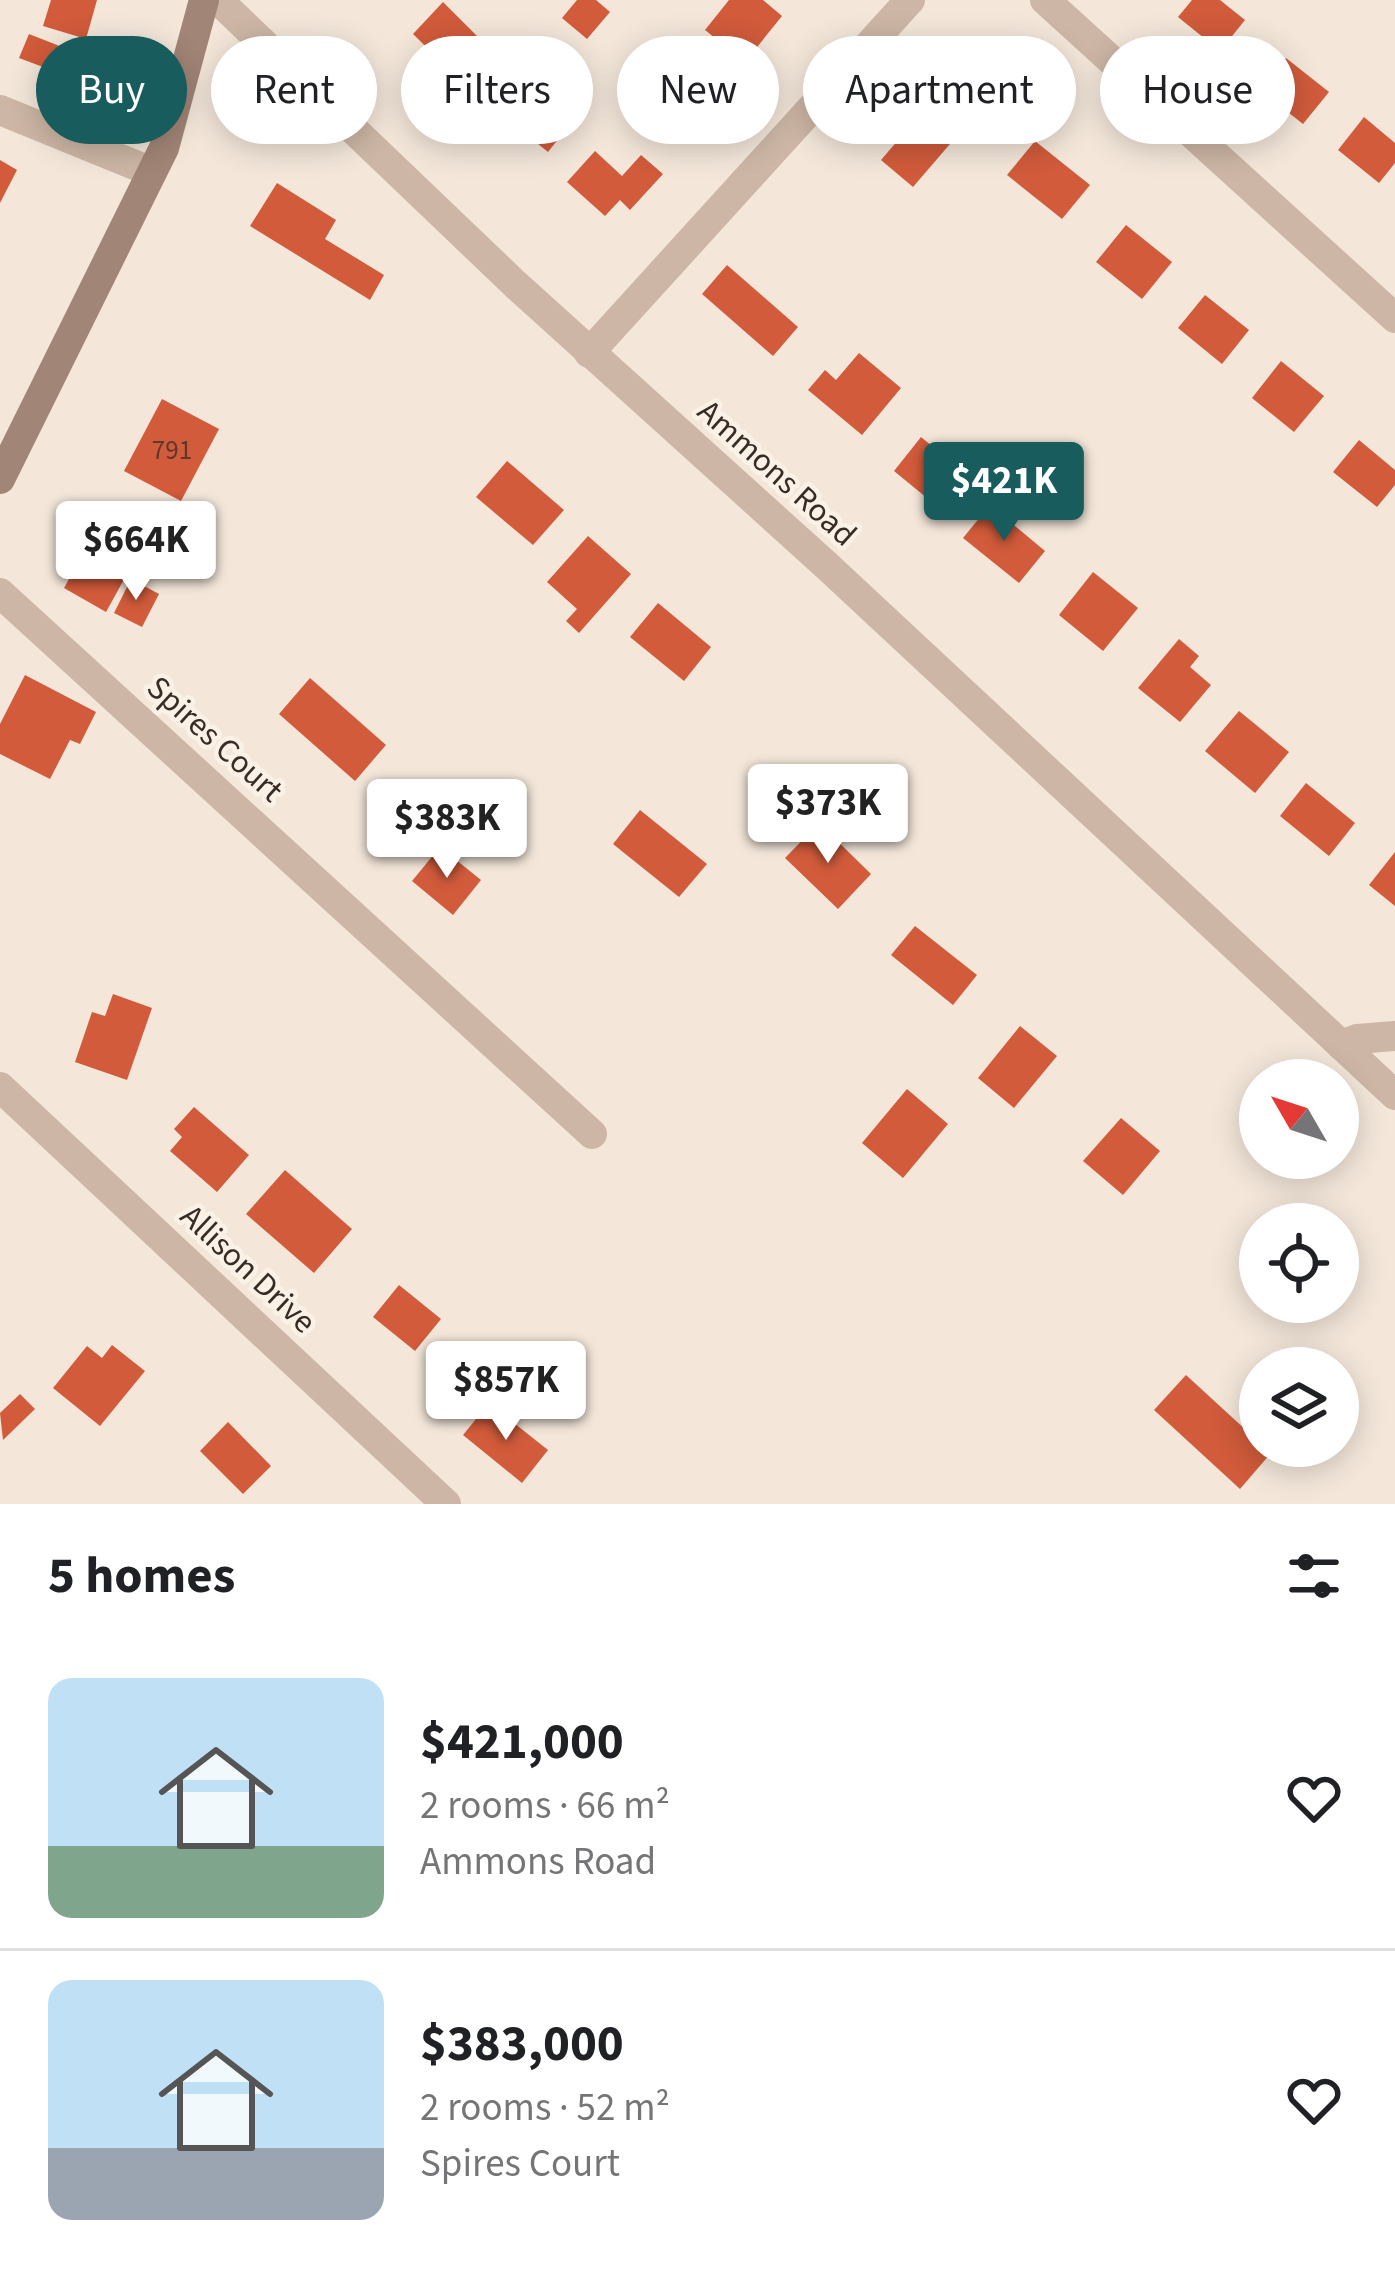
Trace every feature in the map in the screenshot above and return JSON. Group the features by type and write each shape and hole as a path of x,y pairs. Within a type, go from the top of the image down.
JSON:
{"main road":[{"path":"0,479 164,148 204,0"}],"street":[{"name":"Ammons Road","path":"218,0 589,353 826,565 1395,1095"},
{"path":"589,353 910,0"},
{"path":"1045,0 1395,318"},
{"path":"0,110 152,172"},
{"name":"Spires Court","path":"0,593 592,1134"},
{"path":"1341,1045 1395,1036"},
{"name":"Allison Drive","path":"0,1088 446,1504"}],"building":[{"path":"51,0 97,0 87,36 43,26"},
{"path":"577,0 596,0 610,12 590,36 562,18"},
{"path":"729,0 763,0 782,16 766,36 712,36 705,30"},
{"path":"1192,0 1220,0 1245,20 1232,36 1201,36 1178,17"},
{"path":"443,2 477,36 415,36"},
{"path":"29,34 36,37 36,64 19,58"},
{"path":"1295,65 1329,92 1303,124 1295,118"},
{"path":"1364,117 1395,143 1395,163 1379,183 1338,150"},
{"path":"895,144 950,144 913,187 881,160"},
{"path":"1033,144 1039,144 1090,185 1062,219 1007,175"},
{"path":"595,151 622,176 641,155 663,174 630,210 620,200 605,216 567,182"},
{"path":"0,160 17,170 0,203"},
{"path":"277,183 336,220 325,239 384,275 370,300 250,226"},
{"path":"1126,225 1172,262 1142,299 1096,262"},
{"path":"727,265 798,327 773,356 702,294"},
{"path":"1205,295 1249,330 1222,364 1178,328"},
{"path":"859,353 901,388 862,435 808,390 825,370 836,380"},
{"path":"1281,361 1324,396 1294,432 1252,398"},
{"path":"162,399 219,429 181,501 124,471"},
{"path":"921,437 971,478 944,512 894,471"},
{"path":"1359,440 1395,470 1395,485 1377,507 1333,472"},
{"path":"507,461 564,510 533,545 476,497"},
{"path":"111,504 153,527 106,612 64,588"},
{"path":"990,505 1045,551 1019,583 963,538"},
{"path":"588,536 631,574 579,633 566,621 577,609 547,582"},
{"path":"1093,572 1138,608 1103,651 1059,615"},
{"path":"131,579 159,594 142,627 114,613"},
{"path":"658,603 711,647 684,681 630,637"},
{"path":"1179,639 1199,656 1190,667 1211,685 1180,722 1138,688"},
{"path":"25,675 96,712 80,744 70,740 50,779 0,754 0,724"},
{"path":"310,678 386,745 355,781 279,714"},
{"path":"1239,711 1289,752 1255,793 1205,751"},
{"path":"1306,783 1355,823 1329,856 1280,816"},
{"path":"640,810 707,864 679,897 613,844"},
{"path":"819,823 871,874 838,909 785,858"},
{"path":"440,847 481,880 453,915 412,881"},
{"path":"1395,852 1395,906 1369,885"},
{"path":"915,926 977,975 953,1005 891,955"},
{"path":"113,994 152,1008 127,1080 75,1062 92,1012 105,1016"},
{"path":"1020,1026 1057,1056 1014,1108 978,1078"},
{"path":"907,1089 948,1124 903,1178 862,1143"},
{"path":"194,1107 249,1155 217,1192 170,1151 182,1137 174,1129"},
{"path":"1121,1118 1160,1151 1123,1195 1083,1161"},
{"path":"285,1170 352,1229 314,1273 246,1214"},
{"path":"399,1285 441,1319 415,1351 373,1317"},
{"path":"112,1345 145,1371 100,1426 53,1388 87,1346 102,1358"},
{"path":"1186,1375 1239,1424 1239,1467 1259,1467 1240,1489 1154,1410"},
{"path":"20,1394 35,1409 3,1440 0,1413"},
{"path":"489,1403 548,1450 522,1483 463,1435"},
{"path":"228,1422 271,1466 243,1494 200,1451"}]}
